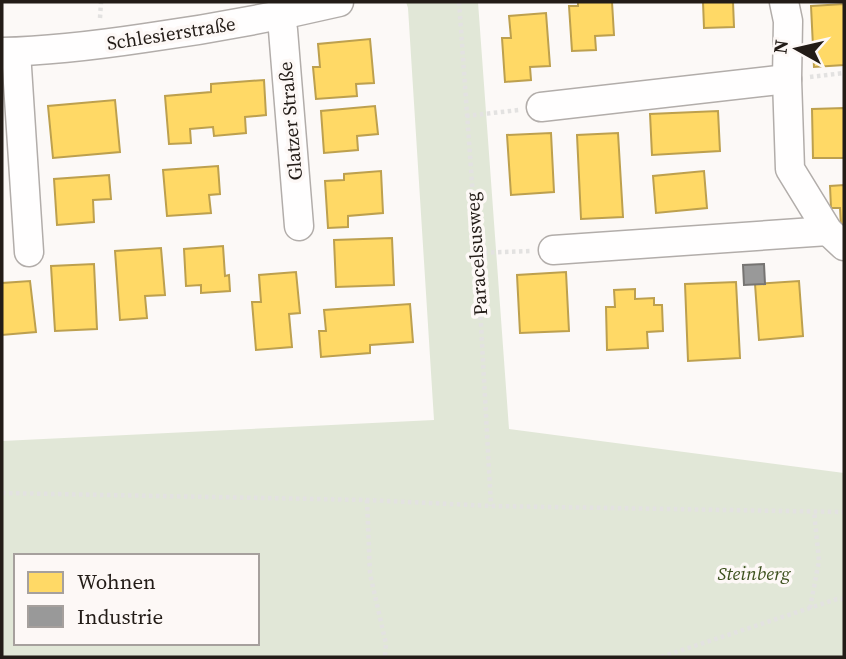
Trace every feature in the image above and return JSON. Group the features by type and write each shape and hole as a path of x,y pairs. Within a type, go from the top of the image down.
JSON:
{"street":[{"name":"Schlesierstraße","path":"9,52 183,33 280,16 339,2"},
{"path":"784,2 788,21 790,170 836,239"},
{"name":"Glatzer Straße","path":"280,16 299,226"},
{"path":"9,52 29,251"},
{"path":"541,107 787,79"},
{"path":"553,250 836,239"}],"path":[{"name":"Paracelsusweg","path":"459,2 491,506"},
{"path":"787,79 844,73"},
{"path":"466,116 541,107"},
{"path":"477,253 553,250"},
{"path":"2,493 844,512"},
{"path":"367,500 370,574 386,644 385,657"},
{"path":"810,608 819,561 814,511"},
{"path":"660,657 836,599 844,599"}],"green space":[{"name":"Steinberg","path":"406,2 478,2 509,429 844,473 844,657 2,657 2,441 434,420"}],"building: Wohnen":[{"path":"578,2 612,2 614,35 595,36 596,50 572,51 569,6 578,6"},
{"path":"703,2 733,2 734,27 704,28"},
{"path":"844,4 844,65 814,67 811,6"},
{"path":"546,13 550,66 530,67 531,80 505,82 502,38 511,38 509,16"},
{"path":"370,39 374,83 356,84 357,96 316,99 313,67 320,67 318,44"},
{"path":"264,80 266,115 245,117 246,133 214,136 213,127 190,129 191,143 169,144 165,96 211,92 211,84"},
{"path":"115,100 120,152 53,158 48,106"},
{"path":"375,106 378,134 357,136 358,150 324,153 321,111"},
{"path":"844,108 844,158 813,158 812,109"},
{"path":"718,111 720,151 652,155 650,114"},
{"path":"551,133 554,192 511,195 507,135"},
{"path":"618,133 623,217 581,219 577,135"},
{"path":"218,166 220,194 209,195 211,213 167,216 163,170"},
{"path":"381,171 383,213 348,216 348,227 328,228 325,181 344,180 344,174"},
{"path":"704,171 707,208 656,213 653,176"},
{"path":"109,175 111,199 93,200 94,222 57,225 54,179"},
{"path":"844,185 844,227 841,227 840,208 831,208 830,186"},
{"path":"392,238 394,285 336,287 334,240"},
{"path":"223,246 225,276 229,275 230,291 201,293 201,285 186,286 184,249"},
{"path":"161,248 165,295 145,296 147,318 120,320 115,251"},
{"path":"94,264 97,329 55,331 51,266"},
{"path":"296,272 300,313 289,314 292,347 256,350 252,302 261,302 259,275"},
{"path":"566,272 569,331 520,333 517,275"},
{"path":"30,281 36,332 2,335 2,283"},
{"path":"799,281 803,336 759,340 755,284"},
{"path":"736,282 740,358 688,361 685,284"},
{"path":"635,289 635,299 654,298 654,305 662,305 663,331 647,332 648,348 607,350 606,307 615,307 614,290"},
{"path":"410,304 413,342 370,345 370,353 321,357 319,331 326,331 324,310"}],"building: Industrie":[{"path":"764,264 765,284 744,285 743,265"}]}
